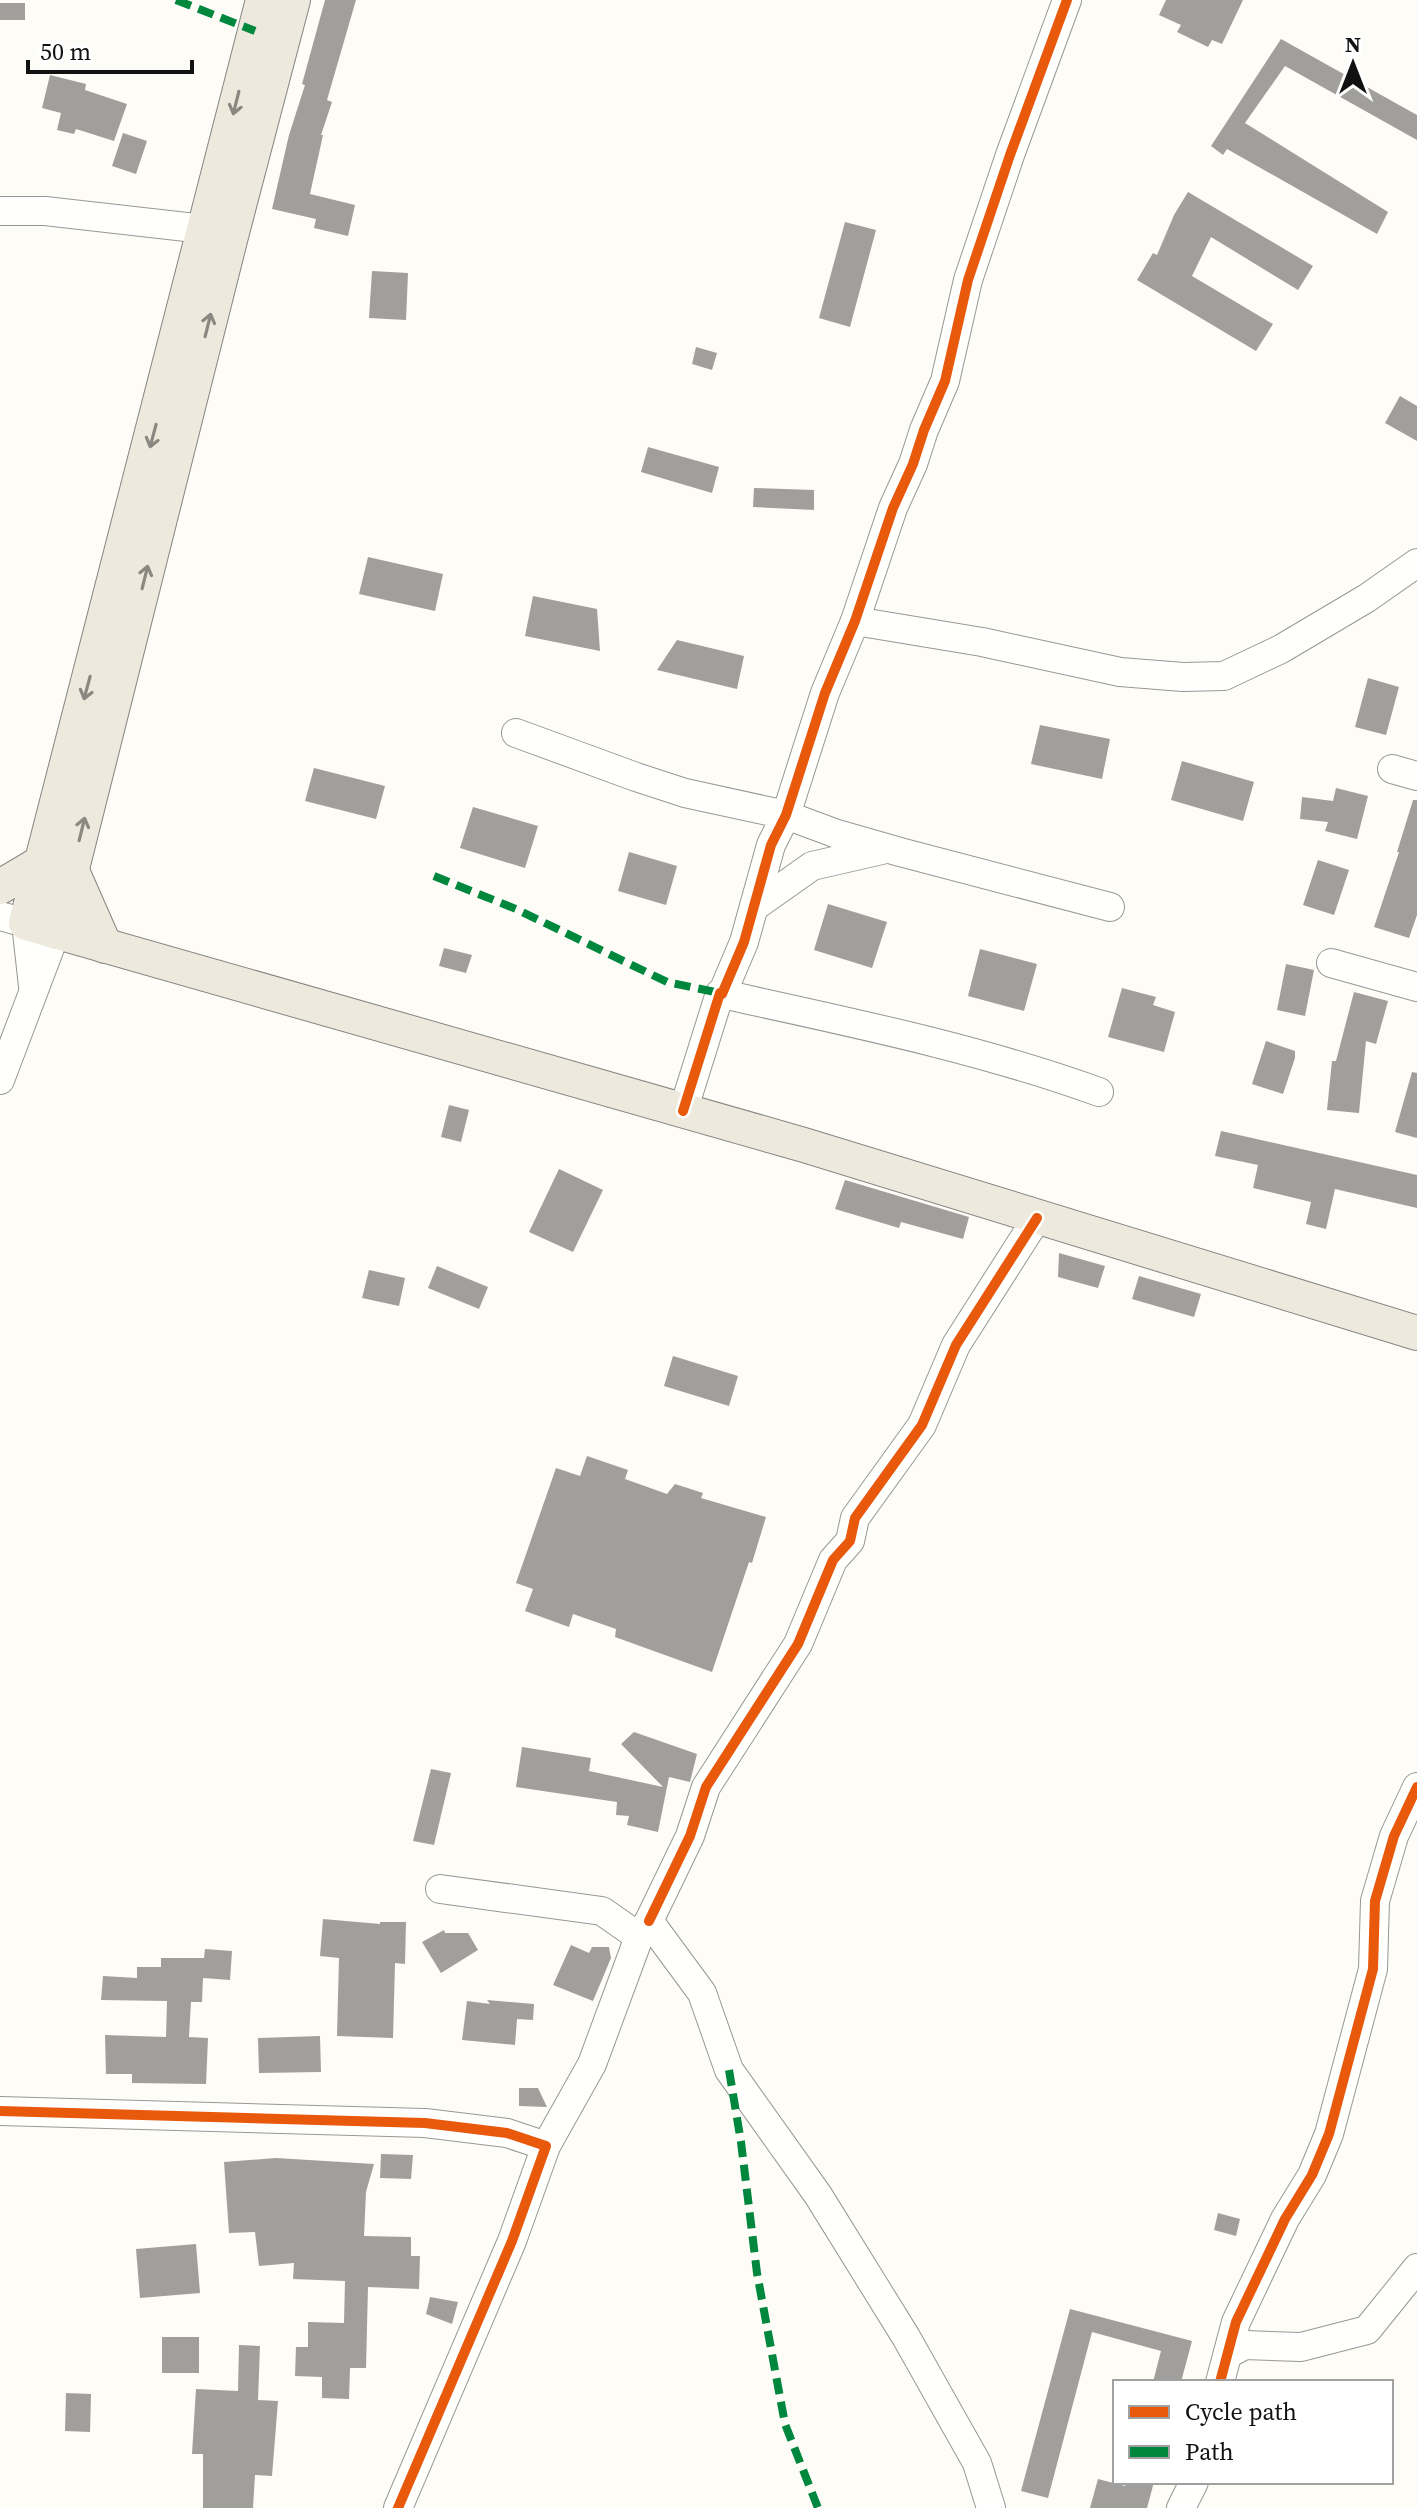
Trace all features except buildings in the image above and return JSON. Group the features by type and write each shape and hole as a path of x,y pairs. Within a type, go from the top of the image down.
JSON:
{"main road":[{"path":"179,387 204,229 263,0"},
{"path":"293,0 179,387 57,866 27,924 818,1149 1417,1333"},
{"path":"0,887 57,866"},
{"path":"57,866 105,946"}],"street":[{"path":"683,1111 720,993 744,942 771,845 786,815 825,693 855,621 893,508 945,381 968,280 1067,0"},
{"path":"0,211 45,211 204,229"},
{"path":"855,621 982,642 1120,672 1183,677 1224,676 1281,649 1367,598 1417,563"},
{"path":"516,733 685,793 786,815 837,834 1110,907"},
{"path":"754,907 812,866 887,848"},
{"path":"0,1080 34,990 27,924"},
{"path":"1331,963 1417,987"},
{"path":"722,994 1007,1062 1099,1092"},
{"path":"398,2508 512,2241 546,2146 592,2064 644,1929 690,1836 706,1787 798,1644 833,1560 850,1541 855,1518 922,1425 956,1345 1037,1218"},
{"path":"1221,2380 1236,2322 1285,2219 1312,2175 1329,2134 1373,1969 1375,1901 1394,1836 1417,1787"},
{"path":"440,1889 602,1911 644,1929 702,1993 729,2070 818,2195 906,2337 977,2463 991,2508"},
{"path":"0,2111 425,2123 507,2133 546,2146"},
{"path":"1228,2354 1245,2345 1301,2347 1367,2330 1417,2268"},
{"path":"1181,2508 1193,2484"}],"marked path":[{"path":"176,0 255,31"},
{"path":"434,876 516,909 667,982 720,993"},
{"path":"729,2070 757,2273 785,2424 818,2508"}],"cycle path":[{"path":"683,1111 720,993 744,942 771,845 786,815 825,693 855,621 893,508 945,381 968,280 1067,0"},
{"path":"649,1921 690,1836 706,1787 798,1644 833,1560 850,1541 855,1518 922,1425 956,1345 1037,1218"},
{"path":"1221,2380 1236,2322 1285,2219 1312,2175 1329,2134 1373,1969 1375,1901 1394,1836 1417,1787"},
{"path":"0,2111 425,2123 507,2133 546,2146 512,2241 398,2508"}]}
